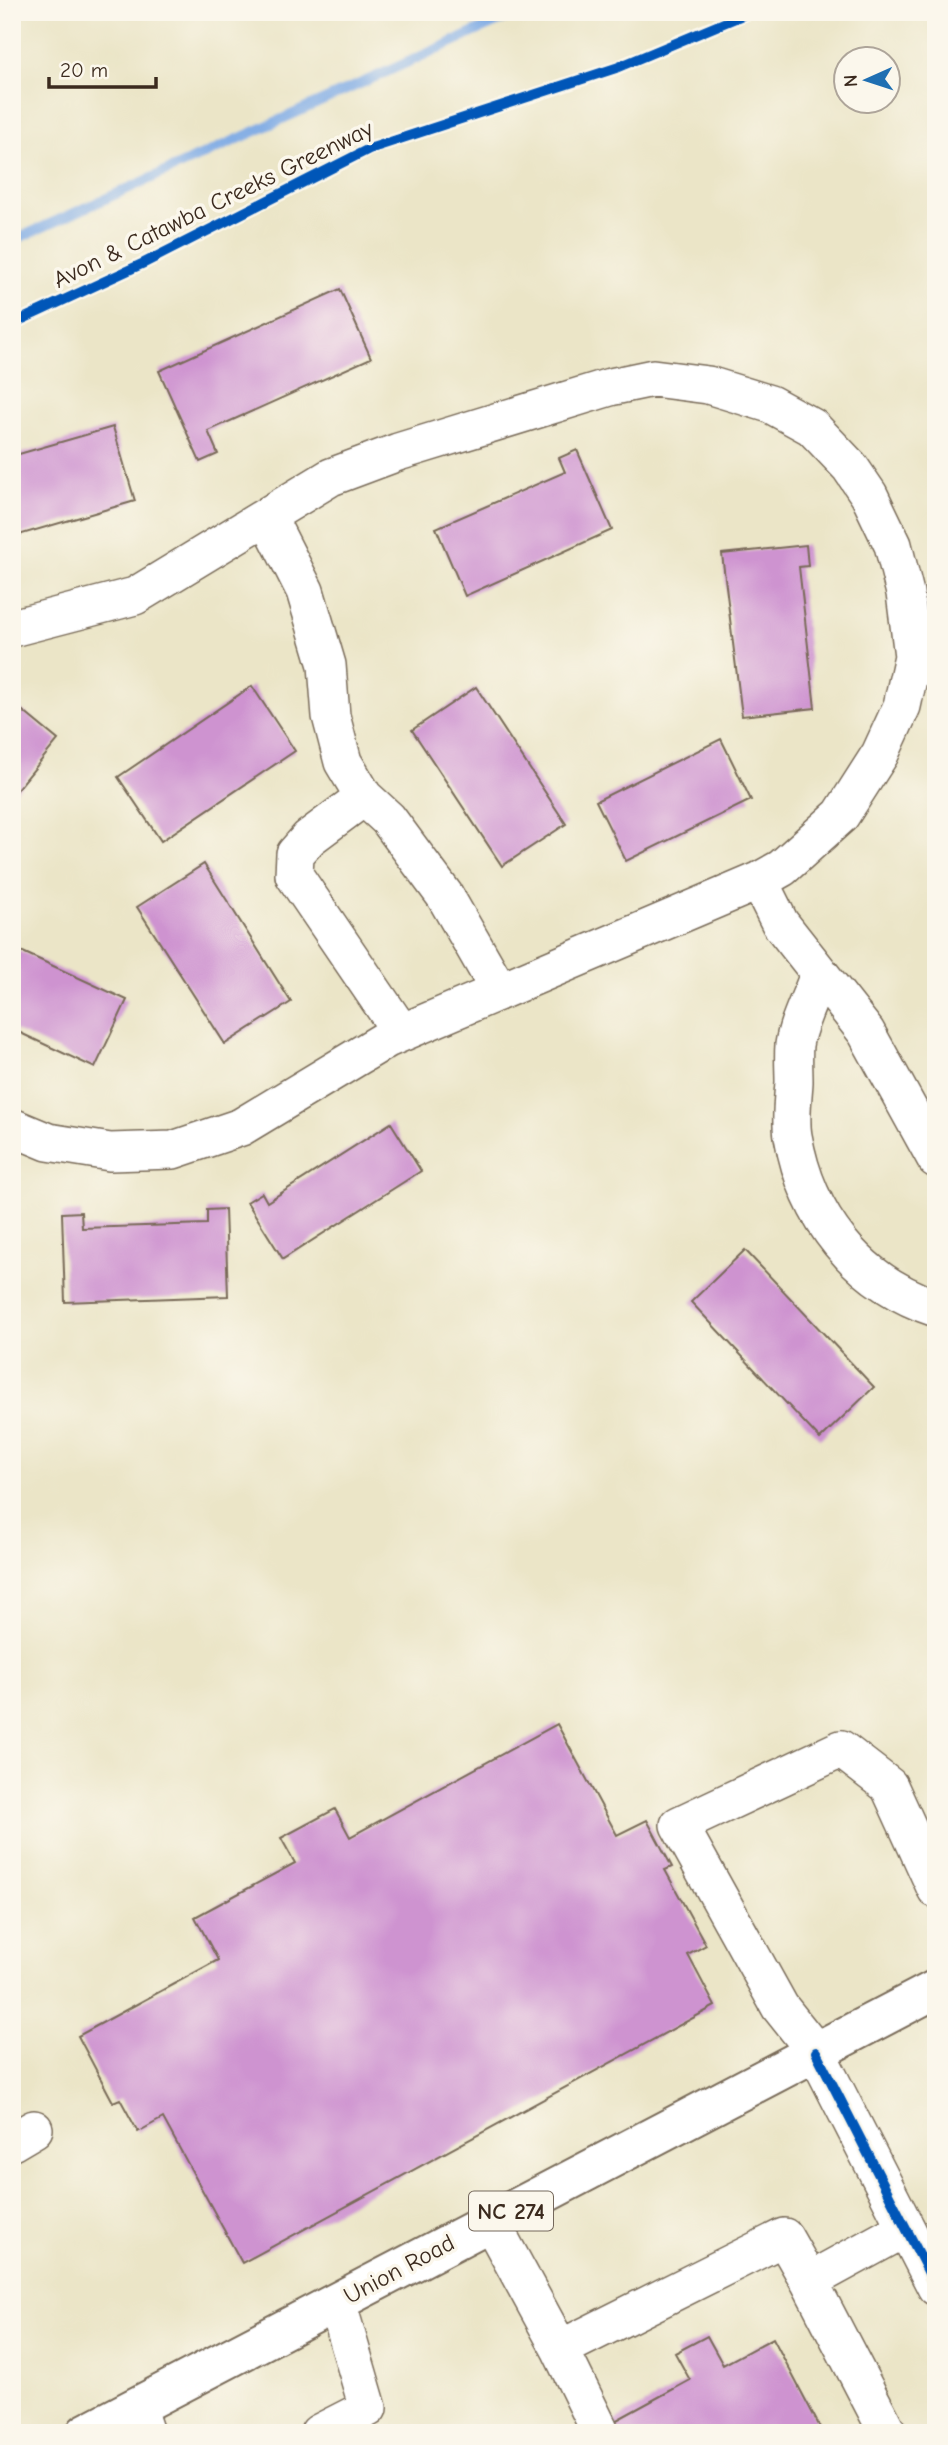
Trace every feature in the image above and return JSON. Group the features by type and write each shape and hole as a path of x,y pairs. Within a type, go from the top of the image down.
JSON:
{"main road":[{"name":"Union Road","path":"86,2433 140,2420 337,2302 936,1989"}],"street":[{"path":"12,628 135,596 331,477 398,452 610,387 653,378 708,386 770,404 812,427 850,467 869,495 893,545 905,593 913,656 902,706 880,754 841,815 782,868 759,881 401,1032 241,1128 173,1150 110,1152 48,1142 12,1127"},
{"path":"267,516 305,592 327,665 331,716 343,762 364,797 388,819 445,896 499,990"},
{"path":"364,797 309,838 295,854 295,875 401,1032"},
{"path":"759,881 780,923 866,1032 936,1159"},
{"path":"819,974 794,1043 793,1133 801,1172 822,1220 851,1255 884,1284 912,1300 936,1308"},
{"path":"936,1889 889,1786 842,1749 679,1825 780,2007 816,2052 936,2287"},
{"path":"491,2222 560,2349 601,2433"},
{"path":"809,2281 906,2228"},
{"path":"560,2349 785,2237 888,2433"},
{"path":"319,2433 372,2421 337,2302"}],"building":[{"path":"340,289 371,358 208,431 218,454 200,462 159,371"},
{"path":"113,427 135,501 12,537 12,456"},
{"path":"577,450 612,530 465,596 436,528 565,472 559,458"},
{"path":"806,545 808,566 799,567 815,708 742,716 722,554"},
{"path":"252,686 295,751 161,841 118,777"},
{"path":"476,687 566,824 502,866 412,730"},
{"path":"12,702 58,740 12,796"},
{"path":"721,739 751,800 626,861 596,801"},
{"path":"204,864 291,1002 225,1044 137,907"},
{"path":"12,947 127,1000 95,1068 12,1029"},
{"path":"391,1123 421,1171 283,1259 247,1202 262,1193 267,1202"},
{"path":"225,1209 228,1296 65,1302 62,1213 81,1212 82,1228 207,1224 207,1210"},
{"path":"745,1250 874,1387 820,1439 691,1302"},
{"path":"557,1724 617,1835 647,1820 672,1867 665,1870 706,1945 688,1955 715,2006 242,2263 163,2118 138,2132 120,2099 113,2102 78,2036 218,1960 195,1917 295,1863 281,1838 335,1809 350,1837"},
{"path":"707,2336 723,2365 773,2338 823,2433 619,2433 613,2422 690,2380 675,2353"}],"waterway":[{"path":"12,241 519,12"}],"cycle path":[{"name":"Avon & Catawba Creeks Greenway","path":"12,324 144,263 369,149 616,68 750,12"},
{"path":"816,2052 936,2287"}]}
